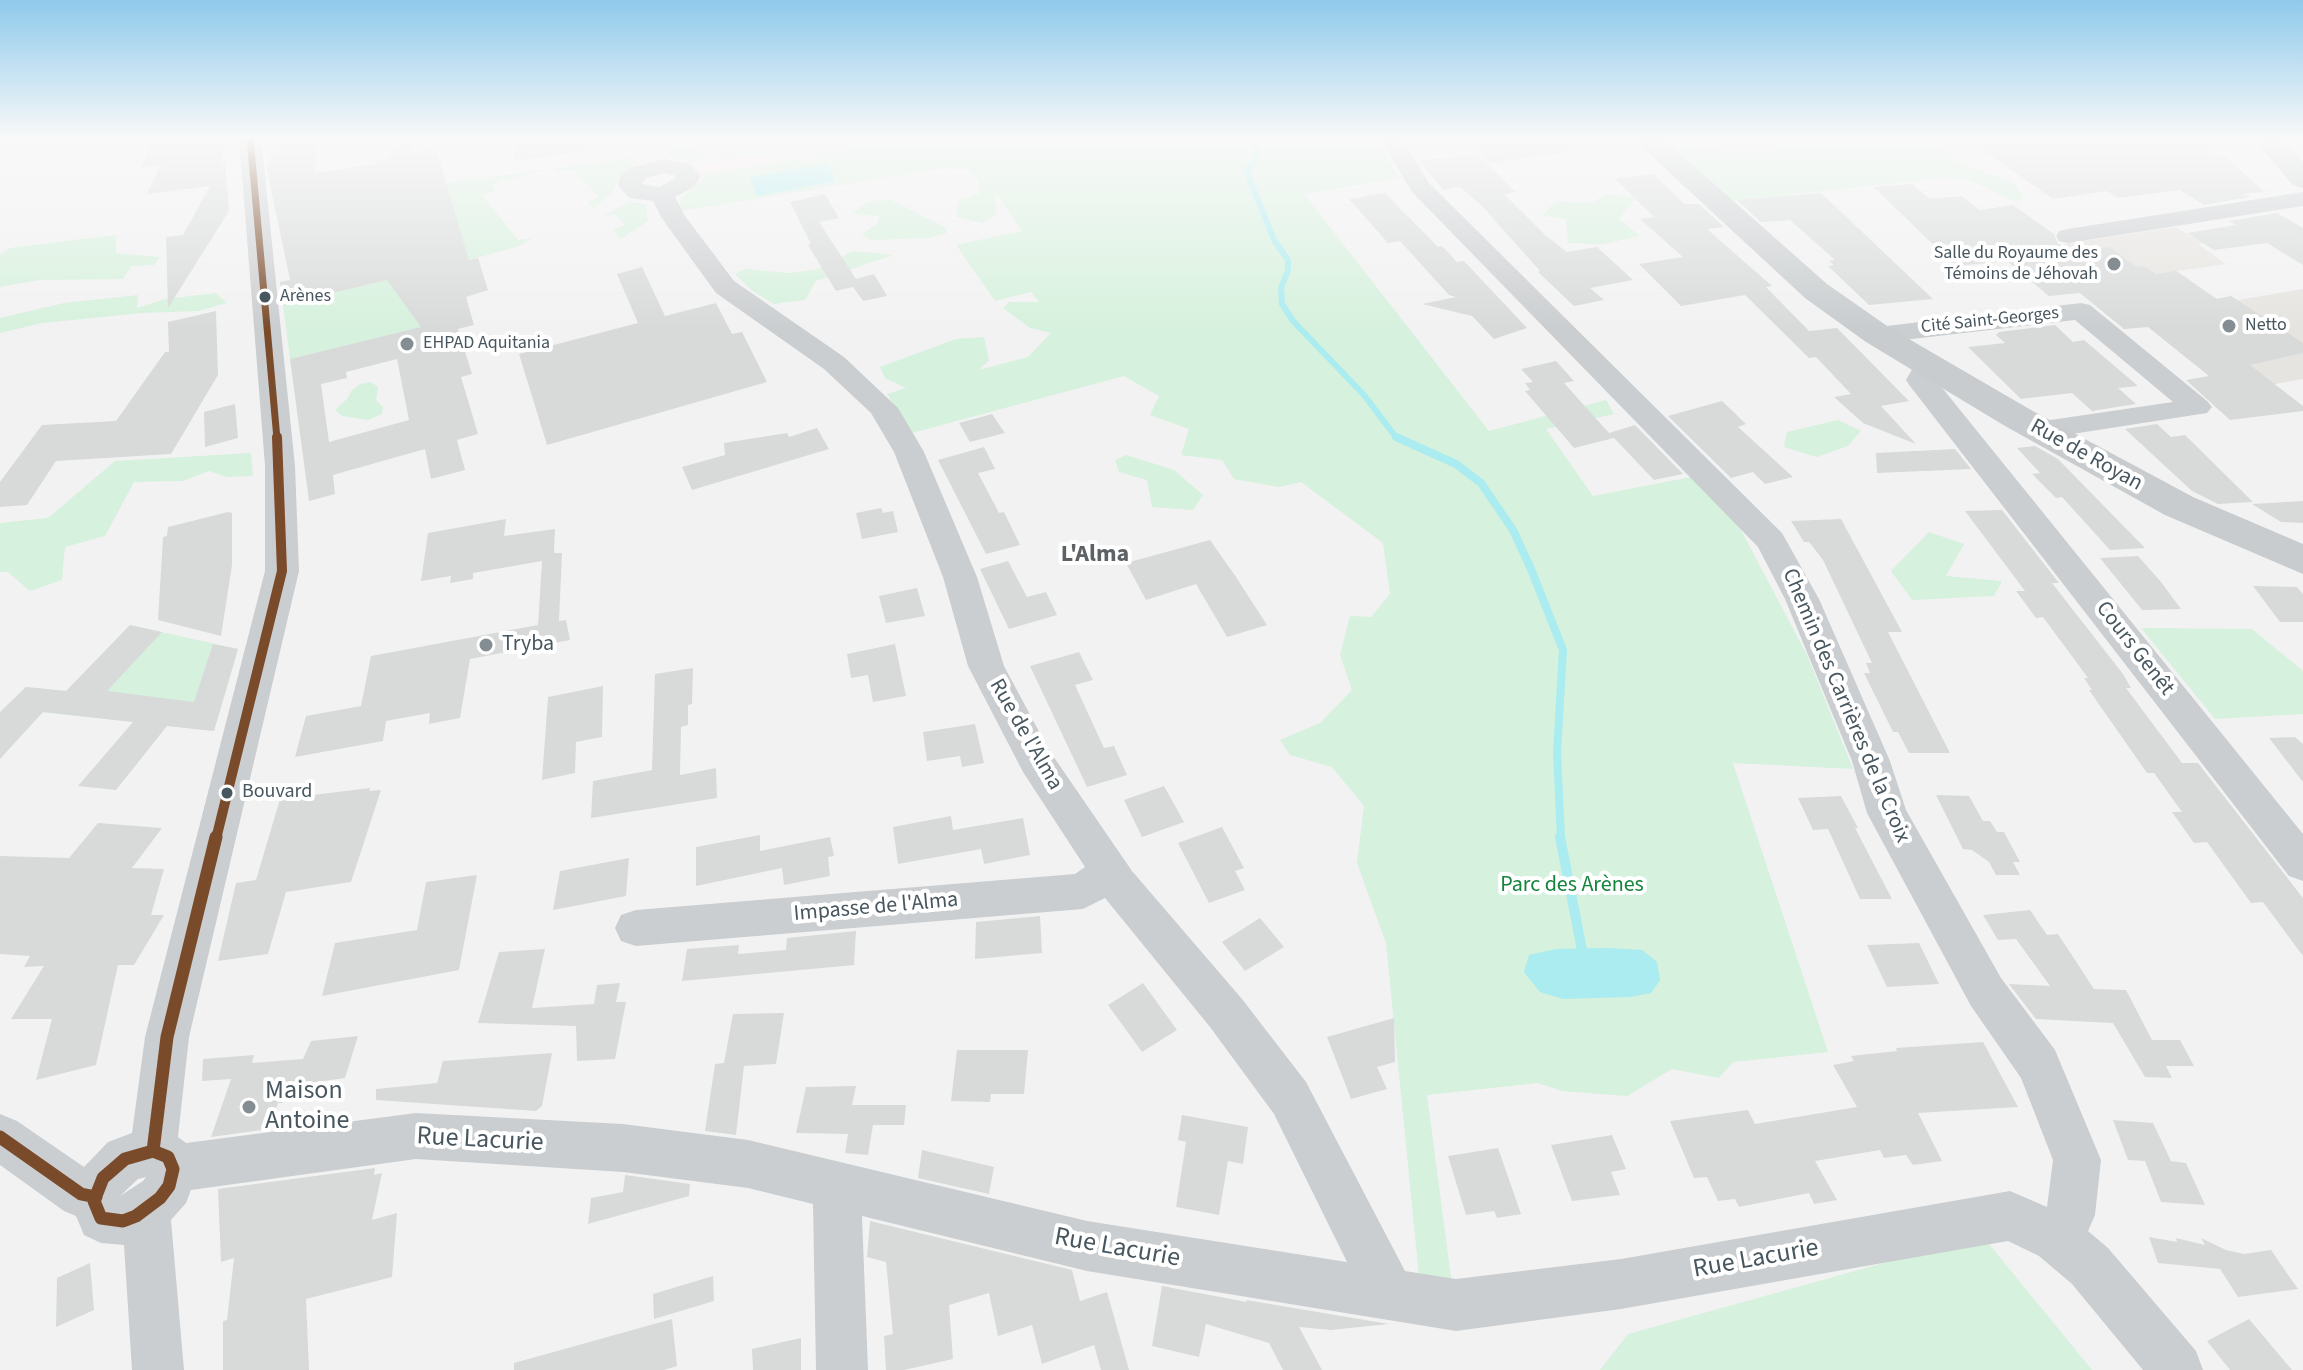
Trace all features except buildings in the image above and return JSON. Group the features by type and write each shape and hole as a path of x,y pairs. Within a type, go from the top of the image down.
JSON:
{"main road":[{"path":"1716,201 1816,291 1878,335"},
{"name":"Rue de Royan","path":"1878,335 1993,404 2179,506 2303,560"}],"street":[{"path":"163,1160 137,1153 113,1168 103,1178 94,1201 101,1218 123,1221 146,1210 169,1186 163,1160 167,1037 282,571 280,466 254,201"},
{"name":"Rue de l'Alma","path":"667,201 673,217 725,287 834,363 883,408 909,452 960,577 986,666 1036,761 1110,871 1290,1098 1390,1295"},
{"name":"Chemin des Carrières de la Croix","path":"1434,201 1771,541 1802,599 1865,747 1887,813 1986,992 2039,1065 2077,1160 2070,1215 2057,1238"},
{"path":"2068,236 2291,201"},
{"name":"Cité Saint-Georges","path":"1878,335 2081,311 2197,407 2040,430"},
{"name":"Cours Genêt","path":"1928,366 1920,380 2303,864"},
{"path":"1965,434 1981,412 1993,404"},
{"name":"Impasse de l'Alma","path":"636,928 1083,891 1110,871"},
{"name":"Rue Lacurie","path":"163,1160 416,1136 623,1148 748,1164 1087,1246 1456,1305 1621,1284 2010,1216 2057,1238 2090,1266 2177,1370"},
{"path":"0,1137 81,1194 96,1197"},
{"path":"837,1186 842,1370"},
{"path":"146,1210 158,1370"}],"shaded area":[{"path":"692,201 744,201 695,209"},
{"path":"2175,227 2203,243 2198,244 2226,264 2177,271 2216,299 2231,296 2238,300 2303,289 2303,379 2247,389 2104,271 2064,244"}],"green space":[{"path":"346,201 487,201 518,240 534,238 519,246 469,260 463,239"},
{"path":"590,201 602,201 593,208 587,202"},
{"name":"Parc des Arènes","path":"681,201 743,201 682,211 679,207"},
{"path":"893,201 946,228 947,233 930,238 870,240 862,234 877,224 879,216 852,214 867,202"},
{"name":"Parc des Arènes","path":"959,201 995,201 996,214 983,223 956,217"},
{"name":"Parc des Arènes","path":"1001,201 1309,201 1489,431 1606,400 1614,414 1546,429 1593,496 1696,476 1741,530 1807,655 1853,769 1733,763 1828,1052 1733,1062 1719,1078 1672,1069 1627,1096 1562,1091 1538,1083 1427,1095 1452,1285 1419,1276 1386,943 1357,863 1364,806 1332,767 1290,755 1280,740 1320,723 1352,690 1340,655 1350,616 1371,617 1390,594 1383,543 1301,482 1279,487 1234,479 1222,460 1181,455 1189,429 1150,415 1159,396 1124,376 912,433 887,394 906,388 885,378 880,367 956,339 984,337 989,360 979,370 1028,357 1051,333 1030,328 1003,308 1009,302 1039,302 1031,292 995,301 956,245 1022,231"},
{"path":"1555,201 1633,201 1619,219 1640,236 1603,244 1568,243 1566,219 1543,216"},
{"path":"629,202 646,204 648,221 621,239 612,230 625,225 615,214 601,217"},
{"path":"116,235 116,253 160,257 154,265 132,266 123,279 40,280 0,287 0,254 9,248"},
{"path":"853,251 893,255 816,281 805,300 774,304 751,290 735,274 745,269 789,273 815,270"},
{"path":"416,273 430,325 290,359 283,305"},
{"path":"216,293 227,303 198,311 42,323 0,333 0,318 64,303 138,295 137,308 165,299"},
{"path":"371,382 378,387 376,400 383,407 382,414 368,420 342,416 335,410 360,384"},
{"path":"1838,420 1861,431 1848,446 1817,457 1784,447 1787,432"},
{"path":"251,453 253,476 227,477 209,471 183,481 134,482 105,536 65,547 62,580 30,591 8,572 0,572 0,523 48,518 115,461"},
{"path":"1126,455 1174,470 1203,495 1193,510 1152,507 1147,480 1119,472 1115,460"},
{"path":"1929,532 1964,544 1946,576 2002,581 1994,596 1912,600 1891,571"},
{"path":"130,625 238,649 214,731 4,708 26,687 67,691"},
{"path":"2141,628 2252,629 2303,671 2303,714 2215,719"},
{"path":"1989,1244 2092,1370 1600,1370 1628,1334 1898,1259"}],"water":[{"path":"1556,949 1642,950 1657,962 1660,980 1651,993 1630,997 1563,999 1540,992 1524,972 1529,955"}],"waterway":[{"path":"1258,201 1274,240 1288,260 1288,270 1281,288 1282,304 1293,321 1364,395 1395,436 1401,439"},
{"path":"1396,437 1456,464 1481,483 1513,530 1531,569 1563,650 1557,752 1561,839"},
{"path":"1560,837 1582,950"}],"transit line":[{"path":"153,1151 167,1037 282,571 280,466 256,201"},
{"path":"0,1137 81,1194 96,1197"},
{"path":"153,1151 168,1157 173,1169 169,1186 160,1198 136,1216 123,1221 101,1218 94,1201 103,1178 125,1159 153,1151"}],"place":[{"name":"Salle du Royaume des Témoins de Jéhovah","path":"2114,264"},
{"name":"Arènes","path":"265,297"},
{"name":"Netto","path":"2229,326"},
{"name":"EHPAD Aquitania","path":"407,344"},
{"name":"Tryba","path":"486,645"},
{"name":"Bouvard","path":"227,793"},
{"name":"Maison Antoine","path":"249,1107"}],"district":[{"name":"L'Alma","path":"1095,556"}]}
